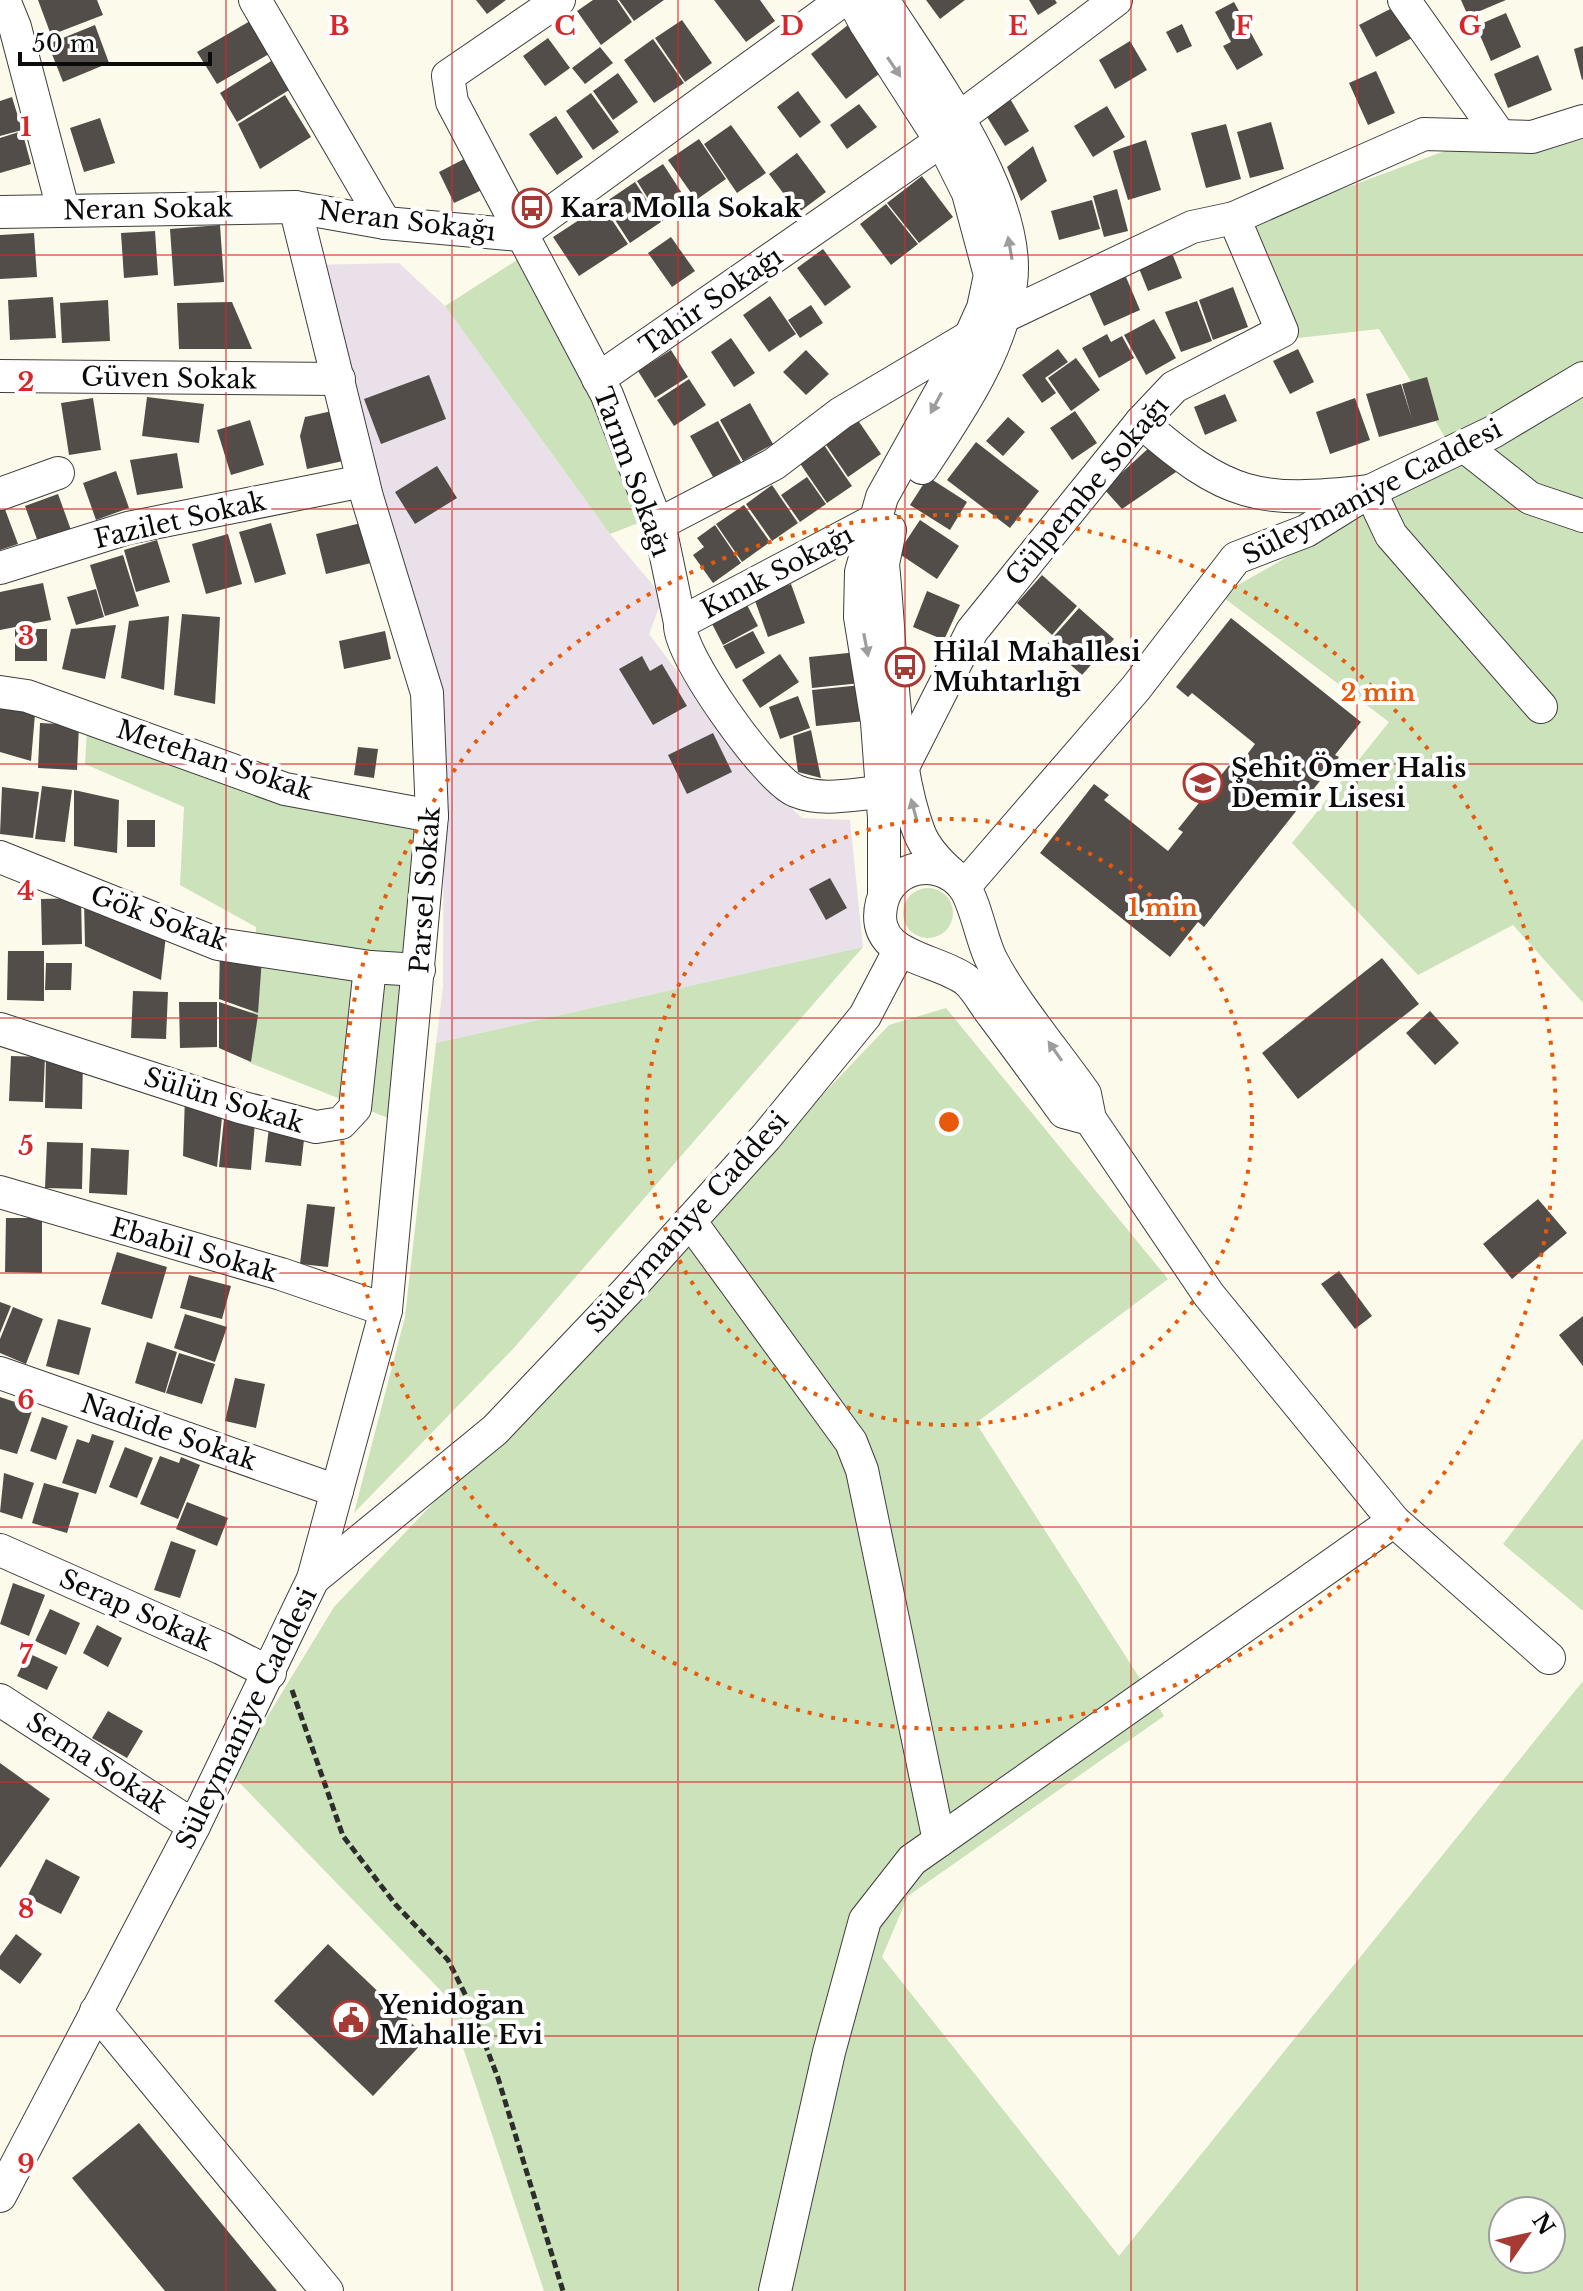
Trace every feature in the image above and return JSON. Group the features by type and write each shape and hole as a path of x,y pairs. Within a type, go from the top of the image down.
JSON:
{"street":[{"path":"4,0 15,27 63,209"},
{"name":"Tarım Sokağı","path":"559,0 448,76 452,102 598,379 657,525 680,623 678,634 709,687 768,770 795,791 822,796 882,792"},
{"path":"520,235 843,0"},
{"path":"853,0 987,175 1012,256 1003,317 992,349 969,395 907,491 885,547 884,577 904,765 920,833 935,858 964,892 992,960 1085,1094 1090,1119 1209,1295 1394,1521 1549,1658"},
{"path":"883,0 950,129 990,275 983,308 969,339 882,497 861,572 860,617 877,722 882,792 882,926 913,956 967,981 1064,1112 1090,1119"},
{"name":"Tahir Sokağı","path":"598,379 950,129 1116,0"},
{"path":"1404,0 1500,136"},
{"path":"261,2 385,223"},
{"path":"657,525 774,464 841,413 1003,317 1192,227 1234,218 1424,134 1532,137 1583,121"},
{"name":"Neran Sokak","path":"0,212 295,207"},
{"name":"Neran Sokağı","path":"295,207 385,223 520,235"},
{"name":"Parsel Sokak","path":"295,207 363,481 427,693 432,816 386,1310 313,1579"},
{"name":"Gülpembe Sokağı","path":"904,765 972,631 1141,422 1174,387 1282,331 1234,218"},
{"name":"Güven Sokak","path":"0,376 339,379"},
{"name":"Süleymaniye Caddesi","path":"964,892 1136,688 1236,558 1306,531 1370,491 1464,446 1583,378"},
{"path":"1141,422 1190,464 1227,485 1268,496 1318,497 1370,491 1391,535 1541,707"},
{"path":"1464,446 1530,498 1583,516"},
{"path":"0,494 58,473"},
{"name":"Fazilet Sokak","path":"0,568 128,528 363,481"},
{"name":"Kınık Sokağı","path":"680,623 873,521"},
{"name":"Metehan Sokak","path":"0,692 27,696 285,789 432,816"},
{"name":"Gök Sokak","path":"0,857 218,944 370,967 419,970"},
{"path":"884,894 907,872 930,868 964,892"},
{"path":"913,956 941,958 964,941 964,892"},
{"name":"Süleymaniye Caddesi","path":"0,2196 11,2142 96,2011 194,1826 313,1579 495,1430 766,1137 913,956"},
{"name":"Sülün Sokak","path":"0,1029 240,1107 316,1127 341,1123 355,1108 370,967"},
{"name":"Ebabil Sokak","path":"0,1192 281,1274 386,1310"},
{"path":"690,1221 851,1442 862,1470 939,1841"},
{"name":"Nadide Sokak","path":"0,1373 337,1491"},
{"path":"775,2291 829,2052 865,1920 912,1860 1394,1521"},
{"name":"Serap Sokak","path":"0,1550 221,1648 274,1662"},
{"name":"Sema Sokak","path":"0,1700 194,1826"},
{"path":"96,2011 327,2291"}],"path":[{"path":"274,1662 343,1836 396,1905 448,1960 469,2002 498,2078 563,2291"}],"shaded area":[{"path":"399,263 445,306 610,534 663,597 649,634 750,768 802,818 850,820 863,947 436,1043 443,987 444,704 312,265"}],"green space":[{"path":"1583,139 1583,1003 1513,925 1418,975 1292,843 1389,722 1220,595 1459,460 1379,329 1298,338 1251,223 1458,146 1541,152"},
{"path":"517,260 667,512 610,534 445,306"},
{"path":"87,729 415,827 388,1118 250,1063 256,927 180,885 184,807 85,764"},
{"path":"928,888 946,895 953,913 946,931 928,938 910,931 903,913 910,895"},
{"path":"863,947 513,1349 354,1513 405,1317 436,1043"},
{"path":"946,1008 1168,1279 976,1423 1164,1716 908,1896 882,1957 1119,2256 1583,1681 1583,2291 544,2291 446,1996 232,1775 334,1607 889,1025"},
{"path":"1583,1438 1583,1611 1503,1544"}],"building":[{"path":"38,0 97,0 103,15 51,35"},
{"path":"476,0 506,0 487,14"},
{"path":"593,0 617,0 632,22 601,45 577,11"},
{"path":"619,0 664,0 634,21"},
{"path":"714,0 760,0 775,21 746,42"},
{"path":"926,0 965,0 940,19"},
{"path":"1029,0 1055,0 1057,3 1038,15"},
{"path":"1461,0 1506,0 1468,16"},
{"path":"1234,2 1263,55 1237,70 1223,46 1231,42 1215,12"},
{"path":"1400,4 1416,36 1376,57 1359,25"},
{"path":"1506,13 1521,47 1491,61 1476,26"},
{"path":"682,20 712,63 685,82 655,38"},
{"path":"250,21 269,54 217,84 197,52"},
{"path":"1182,24 1192,46 1177,53 1166,32"},
{"path":"95,25 109,63 63,82 48,44"},
{"path":"848,25 883,71 846,99 811,54"},
{"path":"548,38 570,68 545,86 523,56"},
{"path":"653,39 684,83 654,103 624,60"},
{"path":"1130,41 1147,70 1115,89 1099,60"},
{"path":"1583,46 1583,79 1582,80 1574,49"},
{"path":"600,47 613,63 585,84 572,68"},
{"path":"1538,55 1552,90 1508,108 1494,74"},
{"path":"276,58 294,87 237,122 220,93"},
{"path":"1376,71 1395,113 1368,125 1349,83"},
{"path":"618,73 638,102 613,120 593,91"},
{"path":"798,91 821,122 800,138 777,107"},
{"path":"591,93 619,132 593,150 566,111"},
{"path":"285,95 311,137 260,169 238,124"},
{"path":"12,97 22,130 0,136 0,101"},
{"path":"1009,97 1029,131 1005,146 984,112"},
{"path":"859,104 877,127 847,149 830,125"},
{"path":"1107,106 1125,137 1093,157 1074,126"},
{"path":"556,116 583,157 557,175 529,134"},
{"path":"100,118 115,163 84,172 70,128"},
{"path":"1271,122 1284,169 1250,178 1237,132"},
{"path":"1226,124 1241,179 1206,188 1191,133"},
{"path":"731,125 766,173 737,193 704,144"},
{"path":"22,131 31,164 0,173 0,138"},
{"path":"699,139 726,179 696,200 668,160"},
{"path":"1146,140 1161,190 1128,200 1113,151"},
{"path":"1033,146 1047,181 1021,201 1007,167"},
{"path":"797,153 826,192 798,213 769,174"},
{"path":"466,158 482,190 454,203 439,172"},
{"path":"663,164 689,204 662,221 637,181"},
{"path":"922,176 953,217 919,243 887,203"},
{"path":"635,182 661,222 630,243 604,203"},
{"path":"1117,189 1128,231 1104,237 1093,196"},
{"path":"1092,200 1100,229 1059,240 1051,211"},
{"path":"886,204 918,244 891,265 860,224"},
{"path":"602,205 628,244 579,276 553,237"},
{"path":"220,225 224,282 174,286 170,229"},
{"path":"155,231 158,275 124,278 121,233"},
{"path":"34,233 37,277 0,279 0,235"},
{"path":"671,237 695,271 672,287 648,253"},
{"path":"823,249 851,287 825,306 797,268"},
{"path":"1172,253 1182,278 1148,291 1138,266"},
{"path":"1123,270 1140,310 1104,326 1086,286"},
{"path":"1233,287 1248,327 1213,340 1199,300"},
{"path":"770,296 796,334 769,352 743,315"},
{"path":"53,297 56,338 10,340 8,300"},
{"path":"108,300 110,341 62,343 60,303"},
{"path":"1197,301 1212,341 1181,352 1165,312"},
{"path":"232,302 252,349 179,349 177,303"},
{"path":"811,305 823,323 800,338 788,320"},
{"path":"1154,319 1176,358 1146,375 1124,335"},
{"path":"1107,334 1111,342 1122,336 1134,358 1099,378 1082,348"},
{"path":"731,338 755,373 734,387 711,352"},
{"path":"1058,349 1068,362 1045,378 1056,393 1042,403 1022,375"},
{"path":"1298,349 1314,382 1290,394 1273,361"},
{"path":"671,350 688,377 655,398 638,371"},
{"path":"806,350 829,374 806,395 783,372"},
{"path":"1076,358 1100,390 1071,411 1048,378"},
{"path":"429,375 446,419 381,444 364,399"},
{"path":"1427,377 1439,420 1379,437 1366,394 1401,384 1412,419 1402,384"},
{"path":"689,379 706,405 674,426 657,400"},
{"path":"1225,394 1237,421 1205,435 1194,407"},
{"path":"147,397 204,404 199,443 142,436"},
{"path":"93,398 101,450 69,455 61,403"},
{"path":"1355,398 1370,440 1330,454 1316,412"},
{"path":"750,403 773,444 743,461 720,420"},
{"path":"332,411 343,461 307,469 300,436 305,417"},
{"path":"1075,411 1097,443 1072,460 1050,428"},
{"path":"853,413 881,454 848,477 820,436"},
{"path":"1008,417 1025,432 1003,456 986,441"},
{"path":"250,420 264,465 231,475 217,430"},
{"path":"718,421 741,462 713,477 690,436"},
{"path":"976,442 1039,491 1010,528 947,480"},
{"path":"824,445 852,486 827,503 799,462"},
{"path":"1152,445 1176,472 1122,509 1104,489"},
{"path":"177,453 183,488 137,495 130,460"},
{"path":"437,466 457,498 415,524 395,492"},
{"path":"116,471 129,508 96,520 83,483"},
{"path":"807,477 826,504 800,522 781,495"},
{"path":"928,477 967,502 950,530 910,505"},
{"path":"772,485 798,523 772,541 746,504"},
{"path":"58,494 71,530 38,542 25,506"},
{"path":"3,504 18,544 0,550 0,505"},
{"path":"744,505 770,542 742,562 716,524"},
{"path":"920,520 959,546 937,579 898,553"},
{"path":"271,523 286,574 255,583 239,532"},
{"path":"361,523 371,563 326,574 316,534"},
{"path":"715,525 741,563 713,583 693,555 704,547 697,538"},
{"path":"228,534 242,584 206,594 192,544"},
{"path":"157,540 170,582 136,592 124,550"},
{"path":"123,555 139,606 105,616 90,565"},
{"path":"1042,575 1077,606 1052,635 1017,603"},
{"path":"43,583 51,620 0,630 0,592"},
{"path":"791,584 805,623 768,637 754,598"},
{"path":"96,589 104,617 76,625 67,597"},
{"path":"927,591 960,605 944,640 913,627"},
{"path":"745,601 758,626 723,645 710,620"},
{"path":"1079,608 1114,639 1082,675 1047,644"},
{"path":"182,614 220,617 215,704 174,695"},
{"path":"169,616 164,690 121,678 129,621"},
{"path":"1231,618 1361,722 1335,755 1339,757 1204,927 1198,922 1170,957 1040,853 1094,784 1109,795 1104,800 1168,851 1183,832 1178,829 1234,759 1240,764 1255,744 1192,693 1188,697 1176,687"},
{"path":"116,625 105,679 62,669 71,629"},
{"path":"15,629 47,629 47,661 15,661"},
{"path":"385,631 391,659 344,669 339,641"},
{"path":"753,631 765,653 736,669 723,646"},
{"path":"858,652 861,683 812,688 809,657"},
{"path":"780,654 799,682 760,708 742,680"},
{"path":"642,656 650,671 662,664 687,706 653,725 619,669"},
{"path":"862,685 865,721 816,726 812,690"},
{"path":"798,696 810,728 780,739 769,707"},
{"path":"0,706 35,714 31,761 0,752"},
{"path":"40,723 79,725 77,770 38,768"},
{"path":"811,730 821,778 798,772 793,736"},
{"path":"713,733 732,772 687,794 668,755"},
{"path":"358,747 378,749 374,778 354,775"},
{"path":"42,786 72,790 65,842 35,839"},
{"path":"2,787 39,792 33,838 0,834"},
{"path":"74,790 119,800 117,853 74,846"},
{"path":"127,820 155,820 155,847 127,847"},
{"path":"830,878 847,908 826,920 809,889"},
{"path":"81,898 82,944 42,945 41,899"},
{"path":"84,899 166,935 161,980 85,946"},
{"path":"220,945 262,958 258,1013 219,999"},
{"path":"8,951 44,951 44,1001 7,1000"},
{"path":"1382,958 1419,1004 1298,1099 1262,1053"},
{"path":"46,963 72,963 71,990 45,990"},
{"path":"133,991 168,992 166,1039 131,1038"},
{"path":"179,1002 217,1002 217,1047 180,1048"},
{"path":"219,1002 258,1015 251,1062 219,1048"},
{"path":"1430,1011 1459,1043 1435,1065 1406,1033"},
{"path":"11,1056 45,1057 43,1102 9,1101"},
{"path":"46,1057 83,1059 82,1109 45,1108"},
{"path":"185,1097 223,1107 217,1167 183,1156"},
{"path":"224,1119 255,1122 251,1170 219,1167"},
{"path":"269,1127 305,1131 301,1166 265,1162"},
{"path":"47,1142 83,1143 82,1189 45,1188"},
{"path":"91,1148 129,1150 127,1195 89,1193"},
{"path":"1538,1199 1567,1233 1512,1279 1483,1244"},
{"path":"307,1204 335,1207 328,1267 300,1264"},
{"path":"6,1218 42,1218 42,1273 5,1272"},
{"path":"117,1252 167,1267 152,1319 101,1304"},
{"path":"1339,1271 1372,1316 1355,1329 1321,1284"},
{"path":"189,1275 231,1286 222,1319 180,1308"},
{"path":"0,1302 11,1306 0,1333"},
{"path":"13,1307 43,1319 26,1364 0,1353 0,1339"},
{"path":"185,1314 227,1327 215,1362 174,1348"},
{"path":"1583,1316 1583,1366 1559,1335"},
{"path":"58,1319 91,1328 79,1375 46,1366"},
{"path":"147,1342 177,1352 165,1393 135,1383"},
{"path":"179,1353 215,1364 202,1404 166,1393"},
{"path":"235,1378 265,1384 256,1428 225,1421"},
{"path":"0,1397 33,1408 17,1454 0,1449"},
{"path":"42,1417 68,1426 56,1460 30,1451"},
{"path":"92,1434 114,1441 96,1494 62,1483 77,1439 89,1443"},
{"path":"125,1447 153,1458 137,1498 109,1487"},
{"path":"160,1456 179,1463 181,1457 200,1465 178,1519 140,1504"},
{"path":"4,1473 34,1483 22,1519 0,1512"},
{"path":"44,1483 79,1493 67,1533 32,1523"},
{"path":"187,1502 228,1518 217,1546 176,1529"},
{"path":"171,1541 196,1550 180,1598 154,1590"},
{"path":"13,1583 45,1595 29,1636 0,1624"},
{"path":"50,1609 80,1623 66,1655 35,1641"},
{"path":"97,1625 122,1638 108,1667 83,1653"},
{"path":"28,1653 58,1667 47,1690 17,1676"},
{"path":"108,1711 143,1731 127,1758 92,1738"},
{"path":"0,1763 50,1799 0,1868"},
{"path":"46,1859 80,1877 61,1914 27,1897"},
{"path":"16,1934 42,1954 20,1984 0,1969 0,1956"},
{"name":"Yenidoğan Mahalle Evi","path":"328,1944 427,2038 373,2096 274,2001"},
{"path":"139,2123 277,2291 165,2291 72,2178"}],"place":[{"name":"Kara Molla Sokak","path":"532,208"},
{"name":"Hilal Mahallesi Muhtarlığı","path":"905,667"},
{"name":"Şehit Ömer Halis Demir Lisesi","path":"1203,783"},
{"name":"Yenidoğan Mahalle Evi","path":"351,2020"}]}
